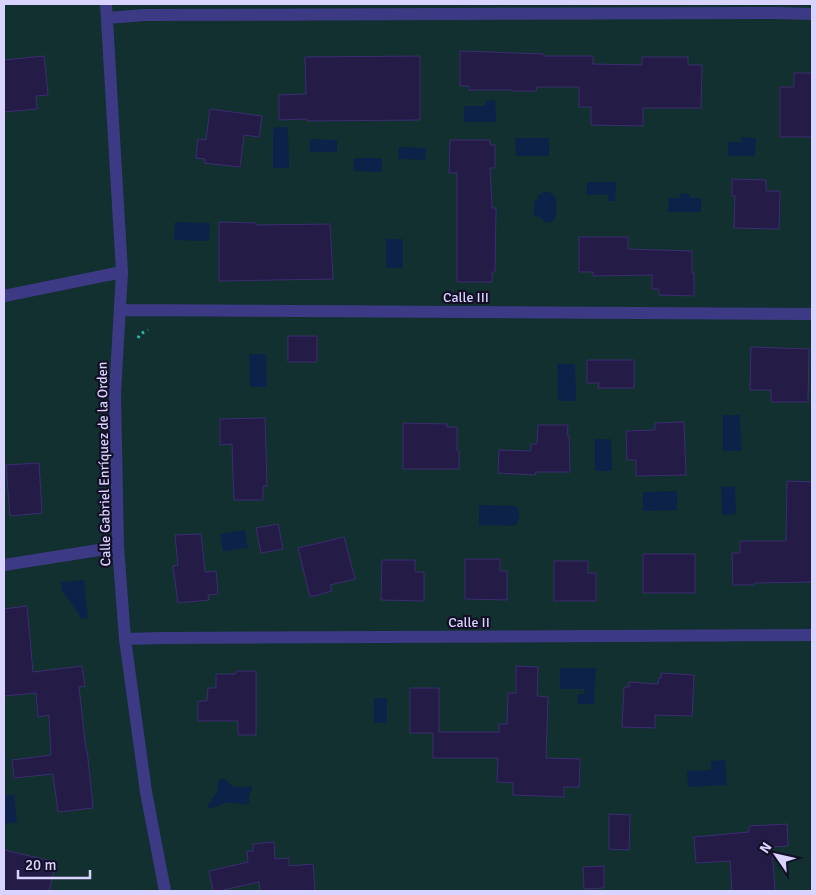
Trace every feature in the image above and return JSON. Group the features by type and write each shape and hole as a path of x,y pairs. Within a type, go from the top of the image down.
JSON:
{"street":[{"name":"Calle Gabriel Enríquez de la Orden","path":"106,4 122,272 115,393 118,547 126,639 146,792 165,891"},
{"path":"107,18 165,14 812,14"},
{"path":"4,296 122,272"},
{"name":"Calle III","path":"120,310 812,314"},
{"path":"4,565 118,547"},
{"name":"Calle II","path":"126,639 812,635"}],"path":[{"path":"137,339 140,334 157,326 158,310"}],"green space":[{"path":"4,4 812,4 812,891 4,891"}],"water":[{"path":"495,100 496,122 464,122 464,106 485,106 486,101"},
{"path":"275,127 287,127 288,129 289,168 273,168 273,131"},
{"path":"741,137 756,138 755,156 728,156 728,142 741,142"},
{"path":"515,138 549,138 549,156 516,156"},
{"path":"310,139 337,140 337,152 310,152"},
{"path":"399,147 426,148 425,160 398,159"},
{"path":"354,158 382,158 382,172 353,171"},
{"path":"587,182 616,182 615,201 608,201 608,195 587,195"},
{"path":"543,192 550,193 556,198 557,210 555,217 546,223 540,217 534,216 534,201 537,201 538,196"},
{"path":"680,194 689,194 691,198 701,198 701,212 668,212 669,198 679,198"},
{"path":"175,222 210,223 209,241 174,240"},
{"path":"386,239 403,239 403,268 386,268"},
{"path":"249,354 266,354 267,387 250,387"},
{"path":"557,364 575,364 576,401 558,401"},
{"path":"723,415 740,415 741,451 723,451"},
{"path":"595,439 611,439 612,471 595,471"},
{"path":"735,486 736,514 722,515 721,487"},
{"path":"677,491 677,510 643,511 643,492"},
{"path":"479,505 516,506 519,514 518,521 515,526 479,525"},
{"path":"245,530 248,548 223,551 220,534"},
{"path":"84,580 88,618 82,619 61,589 61,582"},
{"path":"560,668 596,668 594,704 577,704 578,694 584,694 584,689 560,689"},
{"path":"374,698 387,698 387,723 374,723"},
{"path":"725,760 727,785 688,787 687,771 711,770 711,761"},
{"path":"223,778 236,787 251,786 249,803 246,805 225,803 210,809 208,805 217,792 218,781"},
{"path":"14,795 17,822 4,824 4,796"}],"building":[{"path":"460,51 544,54 544,56 593,56 593,64 642,65 642,57 688,57 688,65 702,65 701,108 643,108 643,126 591,125 591,107 579,107 579,87 537,87 536,91 512,91 469,90 469,86 460,86"},
{"path":"44,56 48,95 36,96 37,109 4,112 4,60"},
{"path":"420,56 420,120 279,120 279,95 306,94 305,57"},
{"path":"794,73 812,73 812,137 780,137 780,87 794,87"},
{"path":"210,109 262,116 259,137 244,135 240,167 204,163 205,159 196,158 198,139 206,140"},
{"path":"450,140 490,140 490,145 495,145 495,168 490,168 492,208 496,208 495,272 492,272 492,282 457,282 457,173 449,173"},
{"path":"732,179 766,180 766,191 780,191 779,229 734,228 735,196 732,196"},
{"path":"219,222 256,223 256,225 330,224 333,279 219,281"},
{"path":"579,237 628,237 628,249 692,251 694,296 659,295 659,289 652,289 652,275 593,276 593,272 579,272"},
{"path":"288,336 317,336 317,362 288,362"},
{"path":"751,347 809,349 808,402 771,402 771,390 750,390"},
{"path":"587,360 634,360 634,388 598,388 599,383 587,383"},
{"path":"265,418 267,486 263,486 263,500 234,500 232,444 220,445 220,419"},
{"path":"684,422 686,475 636,476 636,460 627,460 626,431 655,430 655,423"},
{"path":"403,423 447,424 447,427 457,427 459,469 403,469"},
{"path":"538,425 568,425 570,472 535,472 536,475 498,473 499,450 531,451 531,444 537,444"},
{"path":"39,463 42,513 10,516 6,465"},
{"path":"787,481 812,482 812,582 733,585 732,553 740,553 740,541 786,541"},
{"path":"278,524 283,549 261,553 256,528"},
{"path":"201,534 205,572 216,571 218,594 208,595 209,600 178,603 173,566 178,565 175,535"},
{"path":"344,537 355,579 330,585 332,591 310,597 298,548"},
{"path":"643,554 695,554 695,593 643,593"},
{"path":"465,559 500,559 500,571 507,571 507,600 465,599"},
{"path":"382,560 415,560 415,572 424,572 424,601 381,600"},
{"path":"554,561 588,561 588,573 596,573 596,601 554,601"},
{"path":"27,606 33,672 82,666 85,686 79,687 93,808 58,812 53,774 14,778 12,760 51,755 49,715 38,717 36,693 4,696 4,609"},
{"path":"516,666 538,667 537,696 548,697 546,758 580,759 579,787 564,787 564,797 513,795 513,783 497,782 498,758 433,758 433,733 410,733 410,688 439,688 439,732 499,732 499,724 507,724 508,693 516,693"},
{"path":"237,671 256,671 256,735 238,735 238,721 198,721 198,701 207,701 208,688 216,688 216,674 235,674"},
{"path":"661,673 694,675 692,716 655,715 655,728 622,727 624,687 629,687 629,682 658,684"},
{"path":"609,814 630,815 629,850 609,849"},
{"path":"787,824 788,846 772,847 775,891 732,891 730,861 696,863 694,837 749,832 749,826"},
{"path":"274,842 275,859 289,858 289,866 313,864 315,891 260,891 259,882 213,891 209,871 248,862 247,851 253,851 253,844"},
{"path":"4,850 56,862 49,891 4,891"},
{"path":"604,866 604,888 584,889 583,867"}]}
